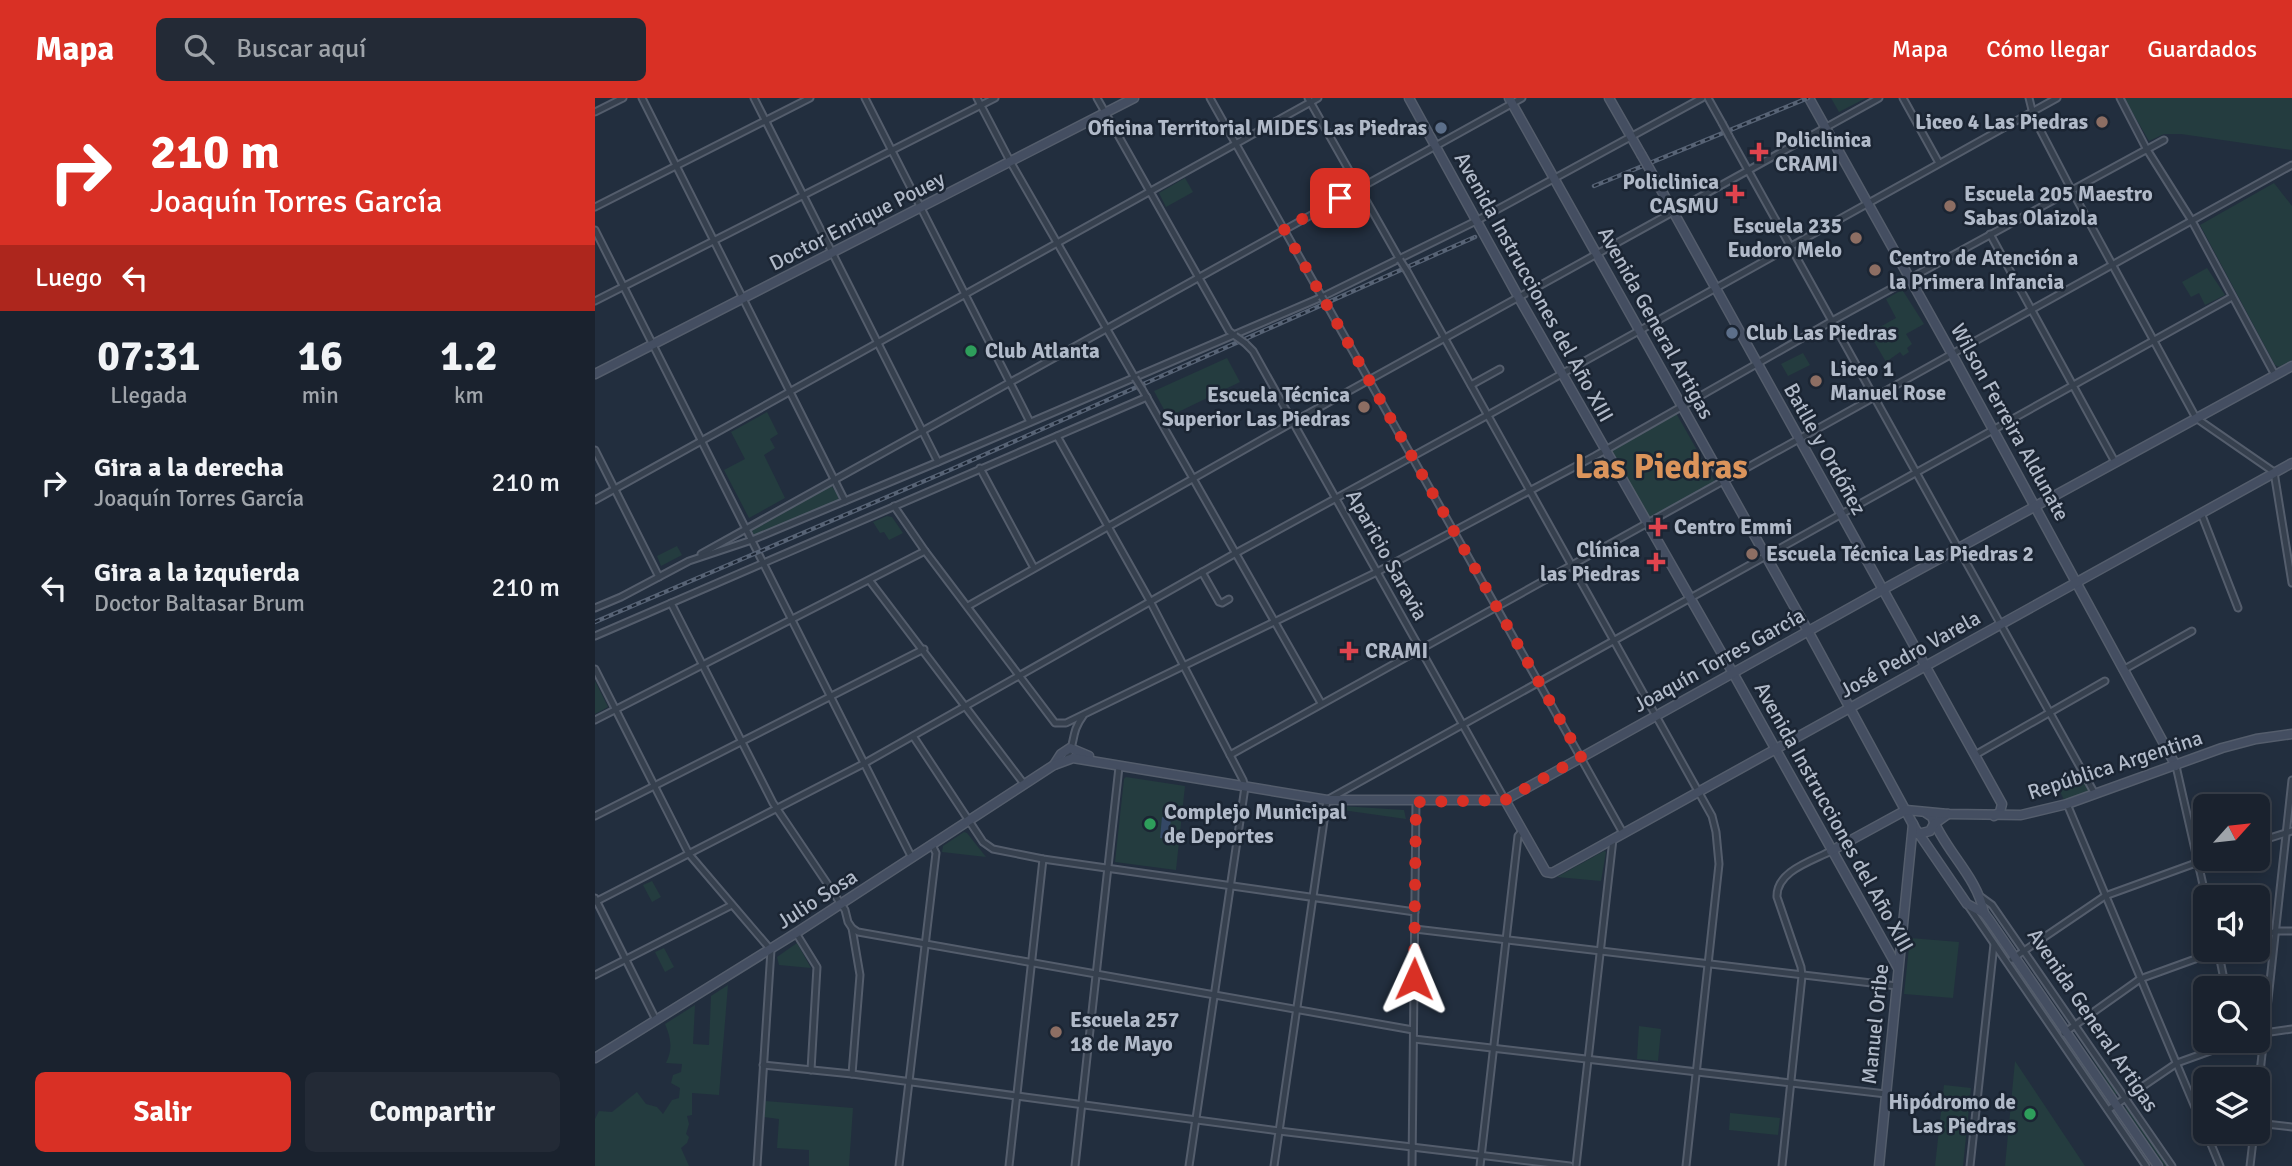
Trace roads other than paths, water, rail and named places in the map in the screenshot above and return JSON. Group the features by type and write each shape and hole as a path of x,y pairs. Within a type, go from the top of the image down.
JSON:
{"street":[{"path":"595,113 623,98"},
{"path":"642,98 845,500"},
{"path":"754,98 937,463"},
{"path":"595,207 810,98"},
{"path":"866,98 1030,422"},
{"path":"977,98 1010,161 1321,704"},
{"path":"595,301 995,98"},
{"path":"1097,98 1229,331 1234,335"},
{"name":"Doctor Enrique Pouey","path":"595,374 1134,98"},
{"path":"1210,98 1623,833"},
{"path":"595,500 1236,144 1309,100 1318,98"},
{"name":"Avenida Instrucciones del Año XIII","path":"1409,98 1561,374 1690,597 1898,968"},
{"path":"595,608 689,561 834,478 1436,146 1511,101 1522,98"},
{"name":"Batlle y Ordóñez","path":"1609,98 2002,804 2012,815"},
{"path":"689,561 752,540 937,463 1322,296 1400,260 1702,98"},
{"path":"1708,98 2095,794"},
{"path":"968,606 1293,422 1879,98"},
{"path":"1903,98 1939,163"},
{"path":"2029,98 2034,118 2071,190 2196,418 2274,472 2292,583"},
{"path":"656,1021 596,900 865,763 1236,553 2057,98"},
{"path":"2120,98 2145,148 2192,221 2275,375"},
{"name":"Wilson Ferreira Aldunate","path":"1809,99 2036,505 2176,766"},
{"path":"1309,100 1711,816 1719,850 1719,864 1686,1166"},
{"name":"Avenida General Artigas","path":"1511,101 1913,824"},
{"path":"894,506 1055,723 1066,723 1276,622 1455,531 2164,139"},
{"path":"1230,755 2292,165"},
{"path":"595,230 912,858"},
{"path":"1990,234 2075,384 2115,462"},
{"path":"1274,1166 1327,800 2232,297"},
{"name":"Aparicio Saravia","path":"1234,335 1253,351 1546,872"},
{"name":"Joaquín Torres García","path":"1054,765 1081,758 1119,767 1327,800 1505,800 2292,366"},
{"path":"1471,385 1500,369"},
{"path":"595,636 1147,397"},
{"path":"1057,436 1185,666 1245,788 1189,1166"},
{"path":"595,450 659,577"},
{"name":"José Pedro Varela","path":"1546,872 1552,873 2292,463"},
{"path":"980,468 1034,568"},
{"path":"2201,513 2238,608"},
{"path":"595,720 925,551"},
{"path":"1202,572 1219,602 1229,599"},
{"path":"870,581 1024,784"},
{"path":"671,603 777,809 845,909 848,922 858,932 1413,1030"},
{"path":"2123,670 2192,631"},
{"path":"595,816 923,649"},
{"path":"595,669 689,854 771,950 757,1166"},
{"path":"1975,755 2105,681"},
{"path":"1066,760 1073,748 1074,729 1083,716"},
{"name":"República Argentina","path":"1906,810 2012,815 2067,804 2222,748 2256,739 2292,734"},
{"path":"913,736 968,821 983,842 993,849 1043,859 1415,912"},
{"path":"1054,765 1061,754 1068,748 1073,748"},
{"name":"Joaquín Torres García","path":"1073,748 1119,767"},
{"name":"Julio Sosa","path":"595,1058 771,950 1054,765"},
{"path":"2176,766 2193,840"},
{"path":"1075,1166 1119,767"},
{"path":"2270,986 2289,831 2292,780"},
{"path":"1412,1166 1416,802"},
{"path":"1994,816 2000,812 2002,804"},
{"path":"2067,804 2193,1102"},
{"path":"1781,1166 1802,976 1777,897 1779,882 1906,810"},
{"path":"1910,844 1916,816 1923,812 1929,814 1981,897 1984,913 2070,1028 2158,1166"},
{"path":"1910,844 1920,832 1930,831 1934,824 1948,814"},
{"path":"1913,824 1968,904 1984,913"},
{"path":"1481,1166 1518,836 1522,831"},
{"path":"2270,838 2289,831"},
{"path":"1576,1166 1613,839"},
{"name":"Manuel Oribe","path":"1879,1166 1910,844"},
{"path":"899,1166 936,853 932,845"},
{"path":"1009,1166 1043,859"},
{"path":"2007,963 2105,895 2193,864"},
{"path":"1961,893 1974,885"},
{"name":"Avenida General Artigas","path":"1981,897 1992,905 2024,951 2070,1028 2125,1098 2172,1166"},
{"name":"Avenida General Artigas","path":"1968,904 2146,1166"},
{"path":"595,975 732,905"},
{"path":"852,928 860,975 852,1074"},
{"path":"1415,929 1897,986"},
{"path":"2270,933 2292,931"},
{"path":"796,933 814,961 817,974 811,1070"},
{"path":"1970,1166 1994,944"},
{"path":"2058,1037 2140,979 2193,960"},
{"path":"2270,1031 2292,1029"},
{"path":"1414,1039 1886,1094"},
{"path":"2108,1110 2177,1063 2205,1053"},
{"path":"763,1065 852,1074 1081,1106 1570,1166"},
{"path":"2270,1124 2292,1127"},
{"path":"2211,1144 2220,1166"},
{"path":"2250,1166 2253,1144"}],"water":[{"path":"1162,817 1171,818 1169,839 1160,838"}],"railway":[{"path":"1594,186 1808,98"},
{"path":"595,622 943,473 1475,237"}],"place":[{"name":"Liceo 4 Las Piedras","path":"2102,122"},
{"name":"Oficina Territorial MIDES Las Piedras","path":"1441,128"},
{"name":"Policlinica CRAMI","path":"1759,152"},
{"name":"Policlinica CASMU","path":"1735,194"},
{"name":"Escuela 205 Maestro Sabas Olaizola","path":"1950,206"},
{"name":"Escuela 235 Eudoro Melo","path":"1856,238"},
{"name":"Centro de Atención a la Primera Infancia","path":"1875,270"},
{"name":"Club Las Piedras","path":"1732,333"},
{"name":"Club Atlanta","path":"971,351"},
{"name":"Liceo 1 Manuel Rose","path":"1816,381"},
{"name":"Escuela Técnica Superior Las Piedras","path":"1364,407"},
{"name":"Centro Emmi","path":"1658,527"},
{"name":"Escuela Técnica Las Piedras 2","path":"1752,554"},
{"name":"Clínica las Piedras","path":"1656,562"},
{"name":"CRAMI","path":"1349,651"},
{"name":"Complejo Municipal de Deportes","path":"1150,824"},
{"name":"Escuela 257 18 de Mayo","path":"1056,1032"},
{"name":"Hipódromo de Las Piedras","path":"2030,1114"}],"district":[{"name":"Las Piedras","path":"1661,466"}]}
